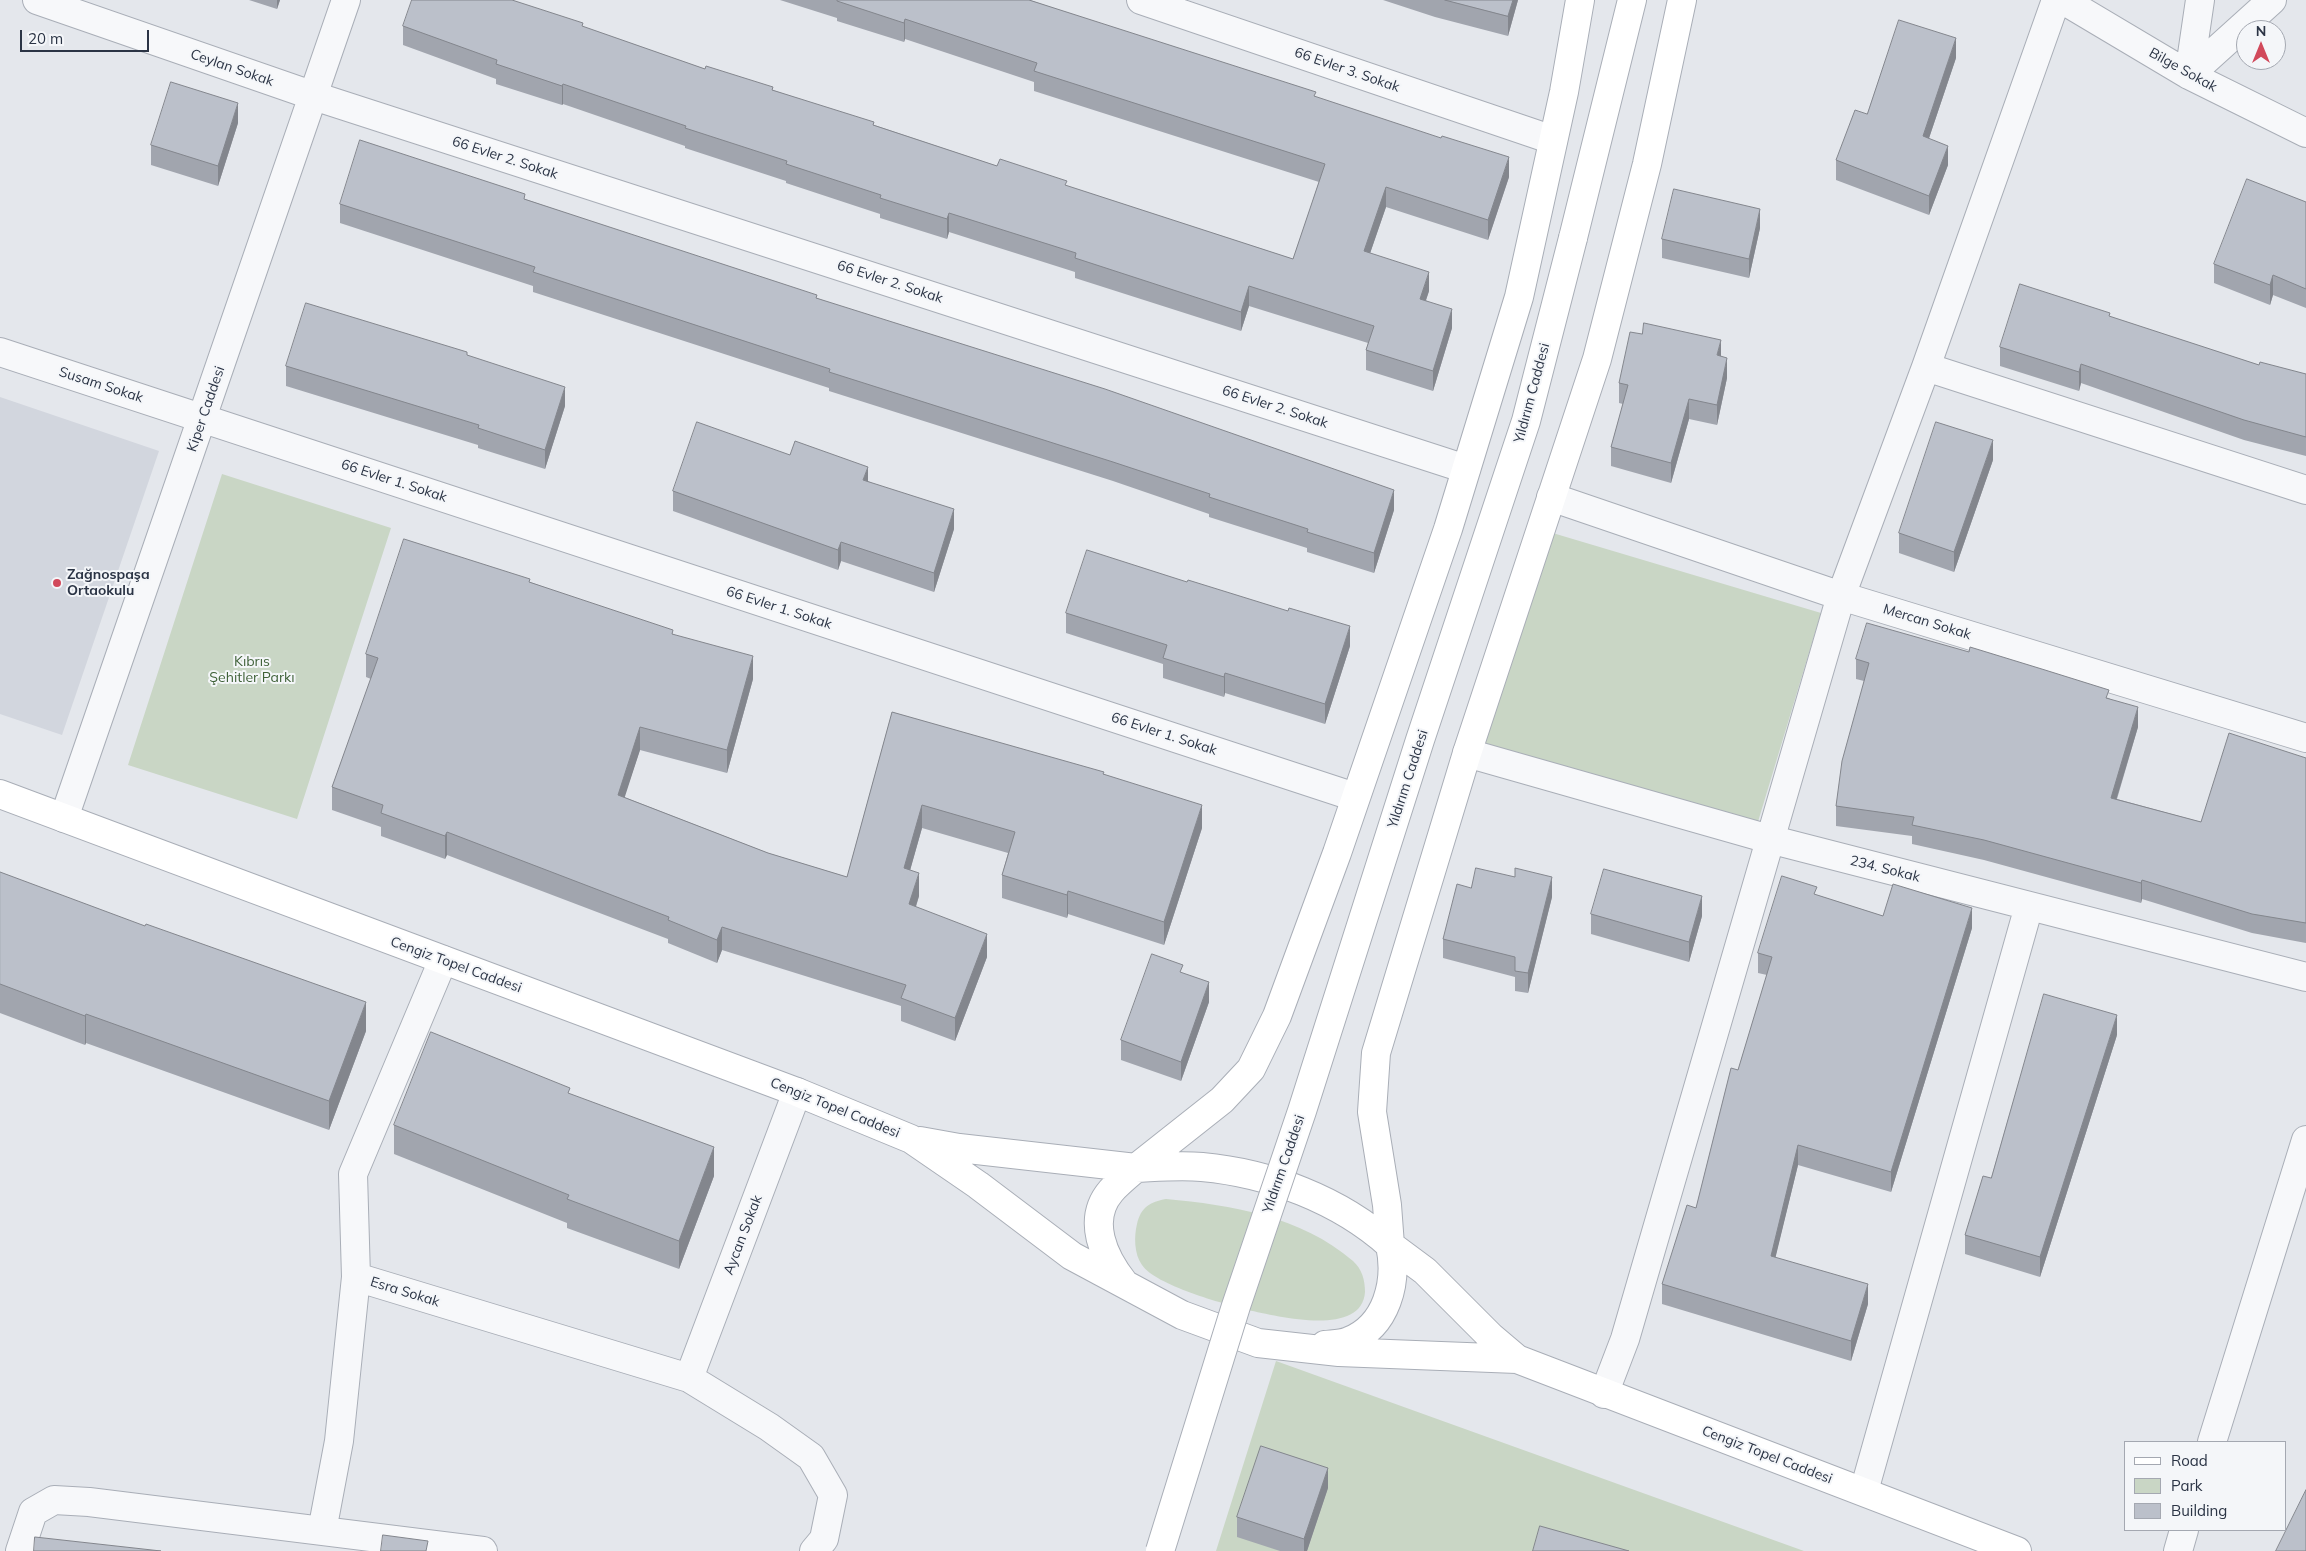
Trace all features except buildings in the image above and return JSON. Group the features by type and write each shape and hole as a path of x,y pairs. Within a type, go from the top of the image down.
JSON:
{"main road":[{"path":"1125,1285 1109,1264 1102,1247 1101,1209 1110,1192 1136,1168 1222,1100 1251,1069 1277,1016 1355,798 1448,529 1519,297 1553,140 1580,0"},
{"name":"Yıldırım Caddesi","path":"1160,1551 1236,1306 1526,421 1632,0"},
{"path":"1306,1348 1348,1342 1369,1328 1385,1309 1391,1288 1393,1260 1387,1205 1372,1112 1376,1053 1467,753 1597,359 1647,164 1682,0"},
{"name":"Cengiz Topel Caddesi","path":"0,794 797,1092 911,1139"},
{"path":"911,1139 959,1148 1136,1168 1200,1166 1254,1175 1347,1212 1425,1271 1491,1337 1517,1360"},
{"path":"911,1139 978,1185 1072,1256 1182,1315 1258,1343 1404,1356 1517,1360"},
{"name":"Cengiz Topel Caddesi","path":"1517,1360 2017,1551"}],"street":[{"name":"Ceylan Sokak","path":"37,0 314,96"},
{"name":"Kiper Caddesi","path":"64,818 346,0"},
{"name":"66 Evler 3. Sokak","path":"1141,0 1553,140"},
{"path":"1604,1394 1626,1339 1840,596 1926,367 2056,0"},
{"name":"Bilge Sokak","path":"2063,0 2189,75 2306,133"},
{"path":"2189,75 2200,0"},
{"path":"2189,75 2272,0"},
{"name":"66 Evler 2. Sokak","path":"314,96 1466,468"},
{"name":"Susam Sokak","path":"0,352 203,418"},
{"path":"1926,367 2306,490"},
{"name":"66 Evler 1. Sokak","path":"203,418 1355,798"},
{"name":"Mercan Sokak","path":"1551,497 1840,596 2306,738"},
{"name":"234. Sokak","path":"1467,753 1769,839 2306,977"},
{"path":"1864,1491 2029,906"},
{"name":"Esra Sokak","path":"442,960 353,1174 356,1276 688,1378 769,1427 811,1457 833,1495 824,1539 814,1551"},
{"name":"Aycan Sokak","path":"688,1378 797,1092"},
{"path":"2212,1441 2306,1140"},
{"path":"322,1531 340,1432 356,1276"},
{"path":"20,1551 33,1512 54,1500 483,1551"},
{"path":"2178,1551 2184,1531"}],"shaded area":[{"name":"Zağnospaşa Ortaokulu","path":"0,397 159,451 62,735 0,714"}],"green space":[{"name":"Kıbrıs Şehitler Parkı","path":"222,474 391,528 297,819 128,765"},
{"path":"1546,531 1821,613 1757,825 1483,743"},
{"path":"1166,1199 1240,1209 1288,1223 1311,1233 1333,1246 1359,1268 1364,1279 1365,1288 1360,1306 1349,1315 1334,1319 1297,1319 1261,1313 1223,1303 1191,1293 1161,1280 1149,1272 1139,1261 1135,1245 1135,1234 1139,1218 1144,1209 1155,1202"},
{"path":"1276,1361 1804,1551 1216,1551"}],"place":[{"name":"Zağnospaşa Ortaokulu","path":"57,583"}]}
